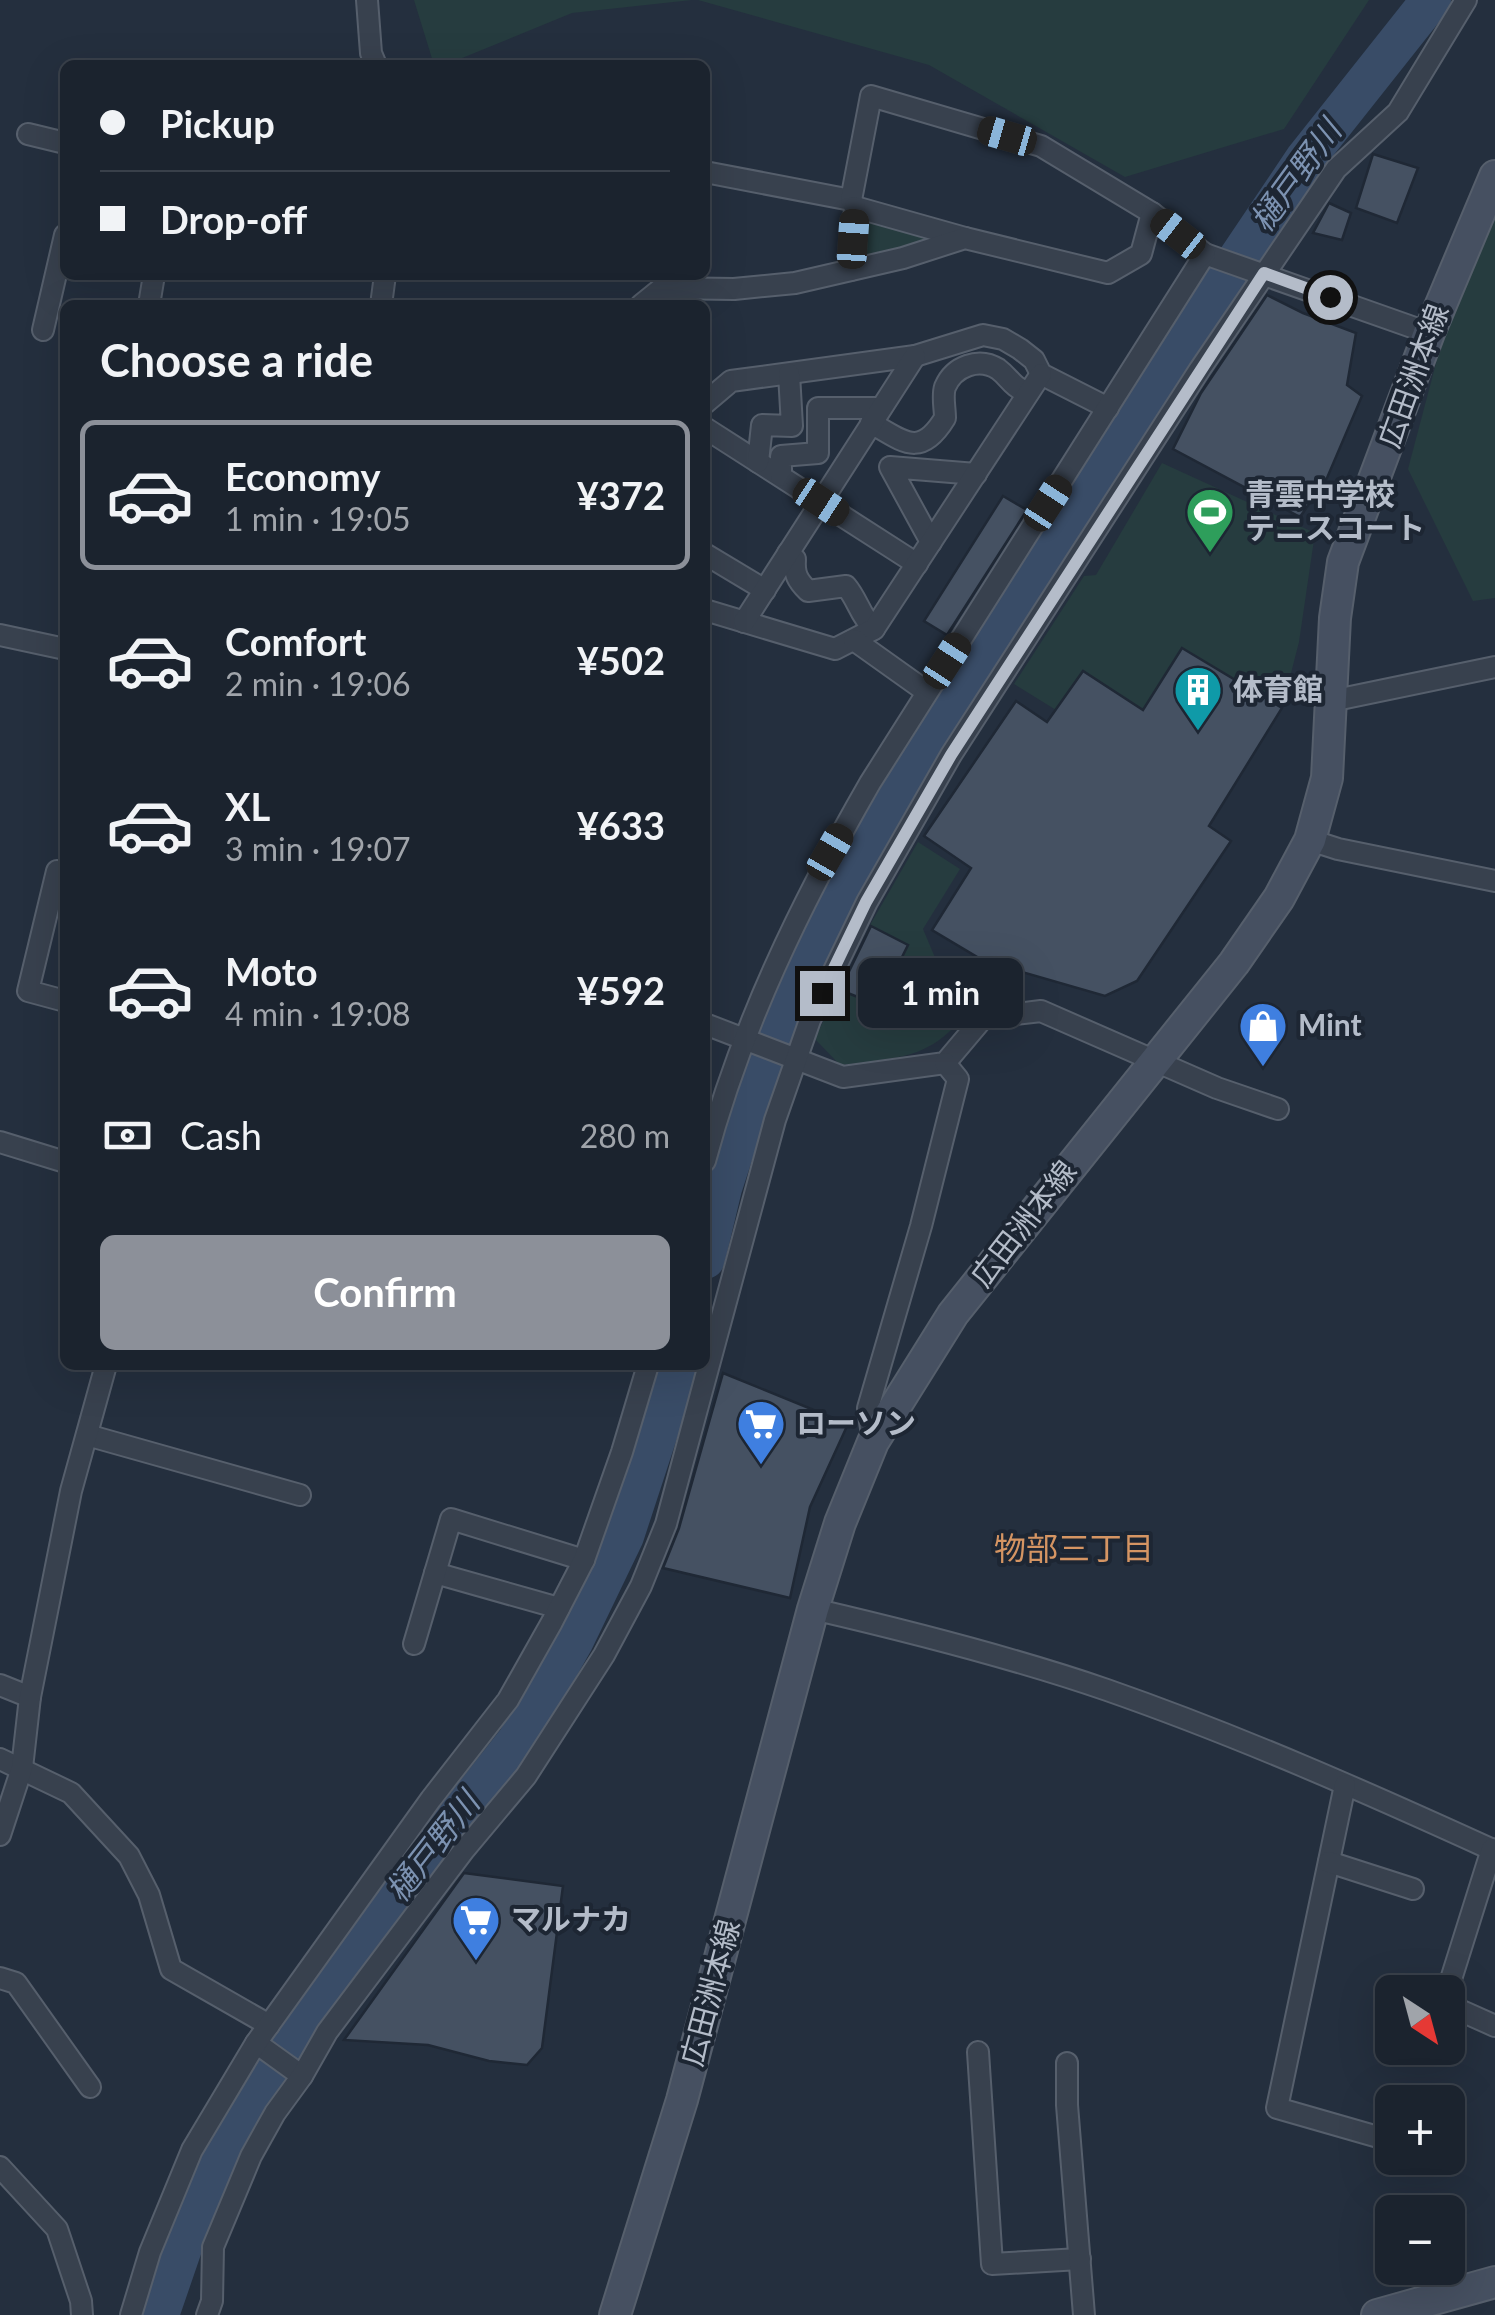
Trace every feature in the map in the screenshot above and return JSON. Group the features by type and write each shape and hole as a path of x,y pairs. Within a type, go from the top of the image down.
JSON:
{"main road":[{"name":"広田洲本線","path":"615,2315 682,2100 813,1609 840,1523 873,1442 953,1314 1234,963 1279,898 1310,840 1327,778 1335,618 1343,562 1429,332 1495,176"},
{"path":"1377,2315 1495,2282"}],"street":[{"path":"366,0 374,60"},
{"path":"710,1364 755,1184 810,1020 834,966 951,755 1264,273 1336,169 1398,112 1466,0"},
{"path":"850,270 853,203 870,96 1041,146 1152,213 1204,254 1429,332"},
{"path":"28,134 60,141"},
{"path":"710,173 853,203 965,238 1108,273 1140,254 1152,213"},
{"path":"646,300 662,288 762,288 935,250 965,238"},
{"path":"710,1144 742,1039 830,852 1204,254"},
{"path":"43,330 60,257"},
{"path":"710,382 914,356 983,335 1003,339 1034,360 1040,374 1108,408"},
{"path":"744,622 914,356"},
{"path":"781,476 781,456 818,453 818,408 876,416 900,442 916,444 929,438 945,418 944,390 950,379 972,362 984,362 1000,371 1011,386 1028,393"},
{"path":"758,462 762,425 792,426 789,374"},
{"path":"710,612 836,649 874,629 1040,374"},
{"path":"710,399 736,381"},
{"path":"710,431 917,564"},
{"path":"932,542 890,467 976,474"},
{"path":"788,553 795,559 798,582 808,591 846,586 854,595 862,618 874,629"},
{"path":"710,557 765,590"},
{"path":"0,635 60,649"},
{"path":"854,640 927,692"},
{"path":"1332,700 1495,667"},
{"path":"1310,840 1495,880"},
{"path":"57,871 28,991 60,1000"},
{"path":"710,1026 844,1077 945,1063 983,1018 1041,1012 1216,1088 1278,1109"},
{"path":"873,1442 868,1408 921,1226 958,1078 945,1063"},
{"path":"0,1142 60,1160"},
{"path":"0,1836 22,1768 30,1697 71,1491 105,1370"},
{"path":"131,2315 150,2252 192,2150 256,2044 508,1700 559,1608 584,1560 647,1370"},
{"path":"207,2315 212,2300 213,2247 251,2156 275,2113 328,2032 464,1850 526,1776 604,1654 641,1586 666,1524 708,1370"},
{"path":"87,1435 300,1494"},
{"path":"414,1644 452,1519 584,1560"},
{"path":"435,1572 559,1608"},
{"path":"813,1609 926,1635 1106,1690 1344,1785 1493,1850 1453,1975"},
{"path":"0,1684 30,1697"},
{"path":"0,1760 71,1792 128,1856 149,1895 171,1969 269,2025"},
{"path":"1344,1785 1277,2108 1375,2136"},
{"path":"1329,1862 1413,1889"},
{"path":"0,1978 16,1983 90,2088"},
{"path":"1465,2013 1495,2026"},
{"path":"256,2044 302,2076"},
{"path":"978,2052 992,2264 1080,2260"},
{"path":"1068,2063 1067,2105 1084,2315"},
{"path":"0,2167 58,2229 82,2315"}],"green space":[{"path":"414,0 692,0 572,13 457,60 432,60"},
{"path":"698,0 1369,0 1284,129 1125,177 929,65"},
{"path":"1495,215 1495,598 1473,601 1408,469 1466,250"},
{"path":"863,218 942,239 859,257"},
{"path":"1162,463 1315,533 1299,642 1282,708 1182,648 1143,710 1084,671 1056,710 1014,684 1084,576 1096,575"},
{"path":"918,842 960,869 923,929 939,967 938,981 975,998 962,1018 934,1044 902,1057 840,1065 815,1039 838,989 878,1004 907,945 870,925"}],"building":[{"path":"1373,154 1418,168 1397,223 1356,208"},
{"path":"1329,203 1351,213 1342,240 1313,233"},
{"path":"1267,295 1356,333 1347,385 1362,396 1327,478 1300,517 1173,449 1201,393"},
{"path":"1003,496 1027,510 947,635 924,621"},
{"path":"1182,648 1282,708 1209,826 1231,841 1137,981 1105,996 984,961 932,930 971,868 924,836 1016,701 1047,722 1083,671 1143,710"},
{"path":"871,926 908,945 878,1005 840,990"},
{"name":"ローソン","path":"723,1373 848,1424 810,1507 790,1598 663,1568 679,1528"},
{"name":"マルナカ","path":"464,1873 563,1886 542,2048 527,2065 489,2061 428,2045 344,2040"}],"waterway":[{"name":"樋戸野川","path":"710,1238 753,1093 845,887 959,695 1231,269 1305,159 1431,0"},
{"name":"樋戸野川","path":"159,2315 192,2219 253,2092 331,1976 517,1741 573,1642 624,1536 678,1370"}],"place":[{"name":"青雲中学校 テニスコート","path":"1210,554"},
{"name":"体育館","path":"1198,732"},
{"name":"Mint","path":"1263,1068"},
{"name":"ローソン","path":"761,1466"},
{"name":"マルナカ","path":"476,1962"}],"district":[{"name":"物部三丁目","path":"1074,1549"}],"route":[{"path":"822,993 866,902 951,755 1264,273 1330,297"}]}
